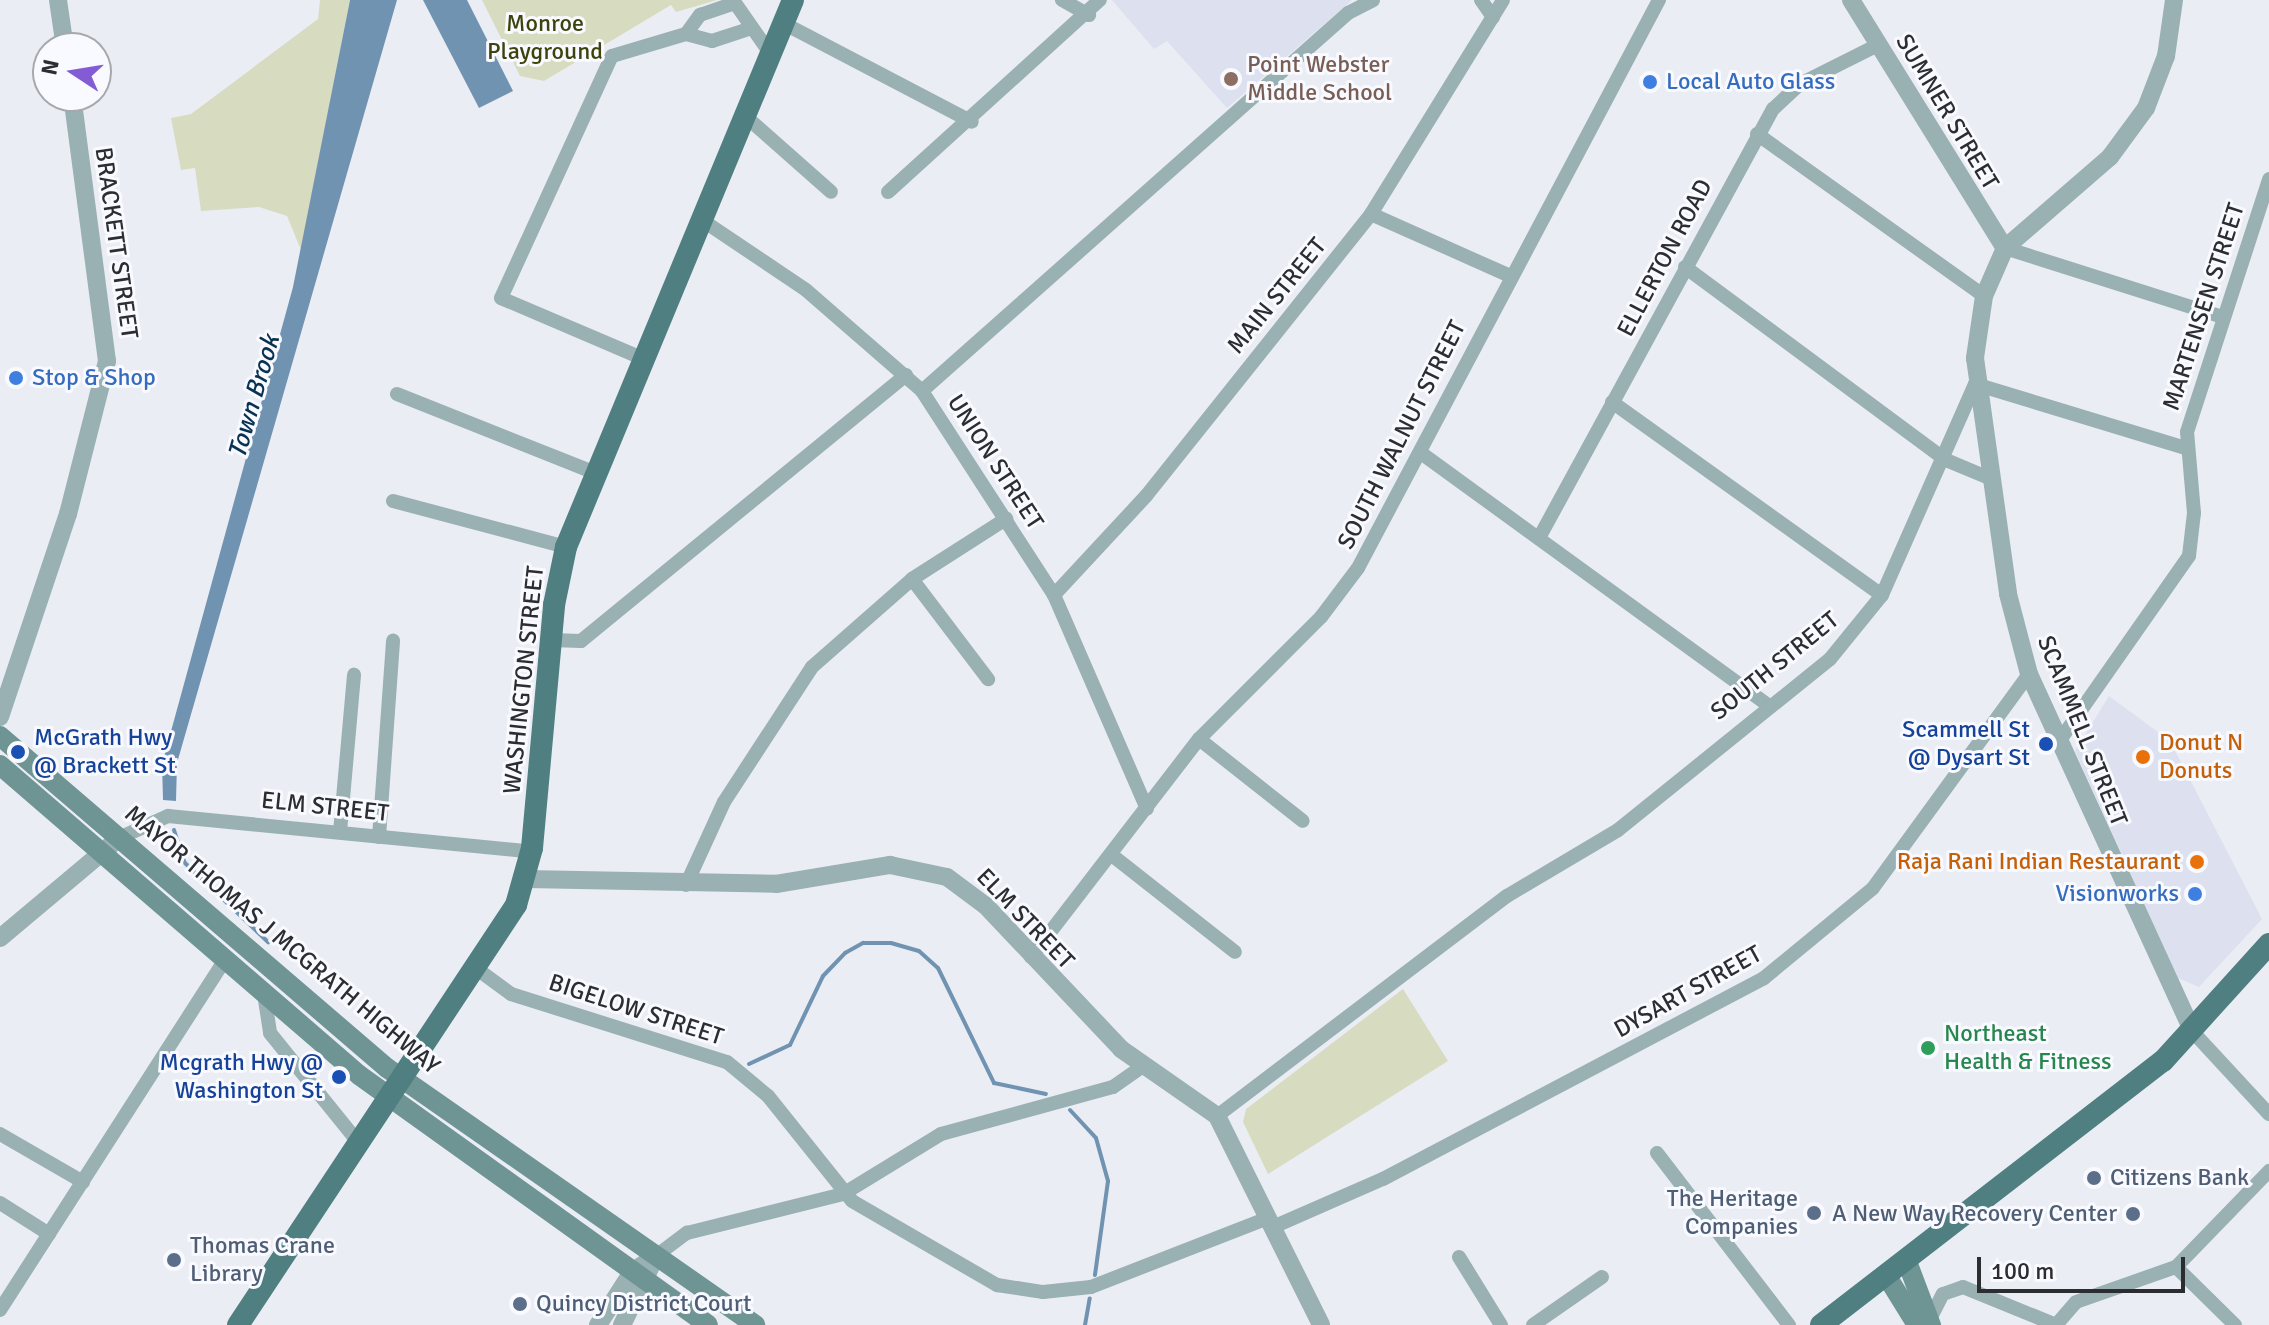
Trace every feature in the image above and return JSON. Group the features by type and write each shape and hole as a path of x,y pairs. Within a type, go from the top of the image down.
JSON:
{"main road":[{"name":"WASHINGTON STREET","path":"238,1325 477,969 526,879 532,852 551,640 566,547 793,0"},
{"name":"MAYOR THOMAS J MCGRATH HIGHWAY","path":"0,736 119,838 395,1088 656,1256 755,1325"},
{"name":"MAYOR THOMAS J MCGRATH HIGHWAY","path":"0,765 264,994 395,1088 640,1277 708,1325"},
{"path":"1821,1325 2193,1032 2269,944"},
{"path":"1906,1259 1926,1323"},
{"path":"1886,1275 1926,1323"}],"street":[{"path":"58,0 63,32"},
{"path":"1062,0 1089,15"},
{"path":"888,192 972,122 1089,15 1100,0"},
{"path":"922,391 1348,13 1373,0"},
{"path":"1481,0 1493,17"},
{"name":"MAIN STREET","path":"1054,595 1146,496 1371,214 1503,0"},
{"name":"SOUTH WALNUT STREET","path":"1031,957 1113,856 1199,739 1341,593 1421,453 1508,275 1659,0"},
{"name":"SUMNER STREET","path":"1851,0 2005,248"},
{"name":"SOUTH STREET","path":"1217,1116 1507,896 1618,830 1768,705 1830,659 1882,595 1946,460 1975,384 1984,296 2005,248 2129,135 2158,84 2174,0"},
{"path":"686,34 700,15 734,1 749,29 770,53"},
{"path":"783,23 972,122"},
{"path":"644,359 501,298 612,56 686,34 712,41 749,29"},
{"name":"ELLERTON ROAD","path":"1539,538 1757,134 1785,94 1878,45"},
{"name":"BRACKETT STREET","path":"0,717 68,514 107,361 74,112"},
{"path":"744,115 831,192"},
{"path":"1757,134 1984,296"},
{"name":"MARTENSEN STREET","path":"2058,743 2189,556 2194,513 2186,448 2222,317 2269,179"},
{"path":"1371,214 1508,275"},
{"name":"UNION STREET","path":"702,220 806,290 922,391 1054,595 1147,809"},
{"path":"2005,248 2222,317"},
{"path":"1685,267 1946,460 1989,478"},
{"path":"551,640 581,641 906,375"},
{"path":"1975,384 2186,448"},
{"name":"SCAMMELL STREET","path":"1975,384 1989,478 2029,674 2193,1032"},
{"path":"397,394 596,473"},
{"path":"1612,402 1882,595"},
{"path":"1421,453 1768,705"},
{"path":"393,501 566,547"},
{"path":"686,885 724,802 812,667 912,579 1006,519"},
{"path":"912,579 988,679"},
{"path":"379,837 393,640"},
{"name":"DYSART STREET","path":"1270,1222 1383,1179 1764,978 1873,888 2029,674"},
{"path":"340,832 354,675"},
{"path":"1199,739 1303,821"},
{"name":"ELM STREET","path":"119,838 168,816 532,852"},
{"path":"0,938 119,838"},
{"path":"1113,856 1235,952"},
{"name":"ELM STREET","path":"526,879 686,885 798,882 890,865 930,870 967,889 1031,957 1143,1066 1217,1116 1321,1325"},
{"path":"2,1303 225,960"},
{"name":"BIGELOW STREET","path":"477,969 511,994 727,1062 768,1096 843,1194 974,1276 1031,1291 1102,1283 1270,1222"},
{"path":"264,994 264,1020 358,1142"},
{"path":"2193,1032 2269,1114"},
{"path":"598,1325 656,1256 687,1233 843,1194 941,1134 1113,1087 1143,1066"},
{"path":"0,1134 83,1182"},
{"path":"1657,1153 1789,1325"},
{"path":"1926,1323 1943,1294 1963,1287 2056,1325 2076,1302 2176,1267 2269,1171"},
{"path":"0,1203 49,1234"},
{"path":"1459,1257 1501,1325"},
{"path":"2176,1267 2235,1325"},
{"path":"622,1325 640,1277"},
{"path":"1534,1325 1602,1277"}],"shaded area":[{"name":"Point Webster Middle School","path":"1112,0 1352,0 1227,108 1167,41 1154,49"},
{"path":"2109,696 2170,741 2262,919 2199,987 2178,978 2075,751"}],"green space":[{"path":"320,0 350,0 301,250 287,216 259,207 201,211 195,168 181,170 171,118 191,114 318,19"},
{"name":"Monroe Playground","path":"482,0 717,0 676,12 671,5 544,81 520,76"},
{"path":"1403,989 1448,1061 1268,1174 1243,1122 1246,1109"}],"water":[{"path":"350,0 397,0 177,763 176,801 163,800 162,764 293,287"},
{"path":"423,0 467,0 513,91 479,108"}],"waterway":[{"name":"Town Brook","path":"174,830 185,863 268,942"},
{"name":"Town Brook","path":"749,1064 790,1045 823,976 845,953 863,943 891,943 919,951 938,968 994,1083 1046,1094"},
{"name":"Town Brook","path":"1070,1110 1096,1138 1108,1181 1095,1275"},
{"name":"Town Brook","path":"1085,1325 1090,1298"}],"place":[{"name":"Point Webster Middle School","path":"1231,79"},
{"name":"Local Auto Glass","path":"1650,82"},
{"name":"Stop & Shop","path":"16,378"},
{"name":"Scammell St @ Dysart St","path":"2046,744"},
{"name":"McGrath Hwy @ Brackett St","path":"18,752"},
{"name":"Donut N Donuts","path":"2143,757"},
{"name":"Raja Rani Indian Restaurant","path":"2197,862"},
{"name":"Visionworks","path":"2195,894"},
{"name":"Northeast Health & Fitness","path":"1928,1048"},
{"name":"Mcgrath Hwy @ Washington St","path":"339,1077"},
{"name":"Citizens Bank","path":"2094,1178"},
{"name":"The Heritage Companies","path":"1814,1213"},
{"name":"A New Way Recovery Center","path":"2133,1214"},
{"name":"Thomas Crane Library","path":"174,1260"},
{"name":"Quincy District Court","path":"520,1304"}]}
